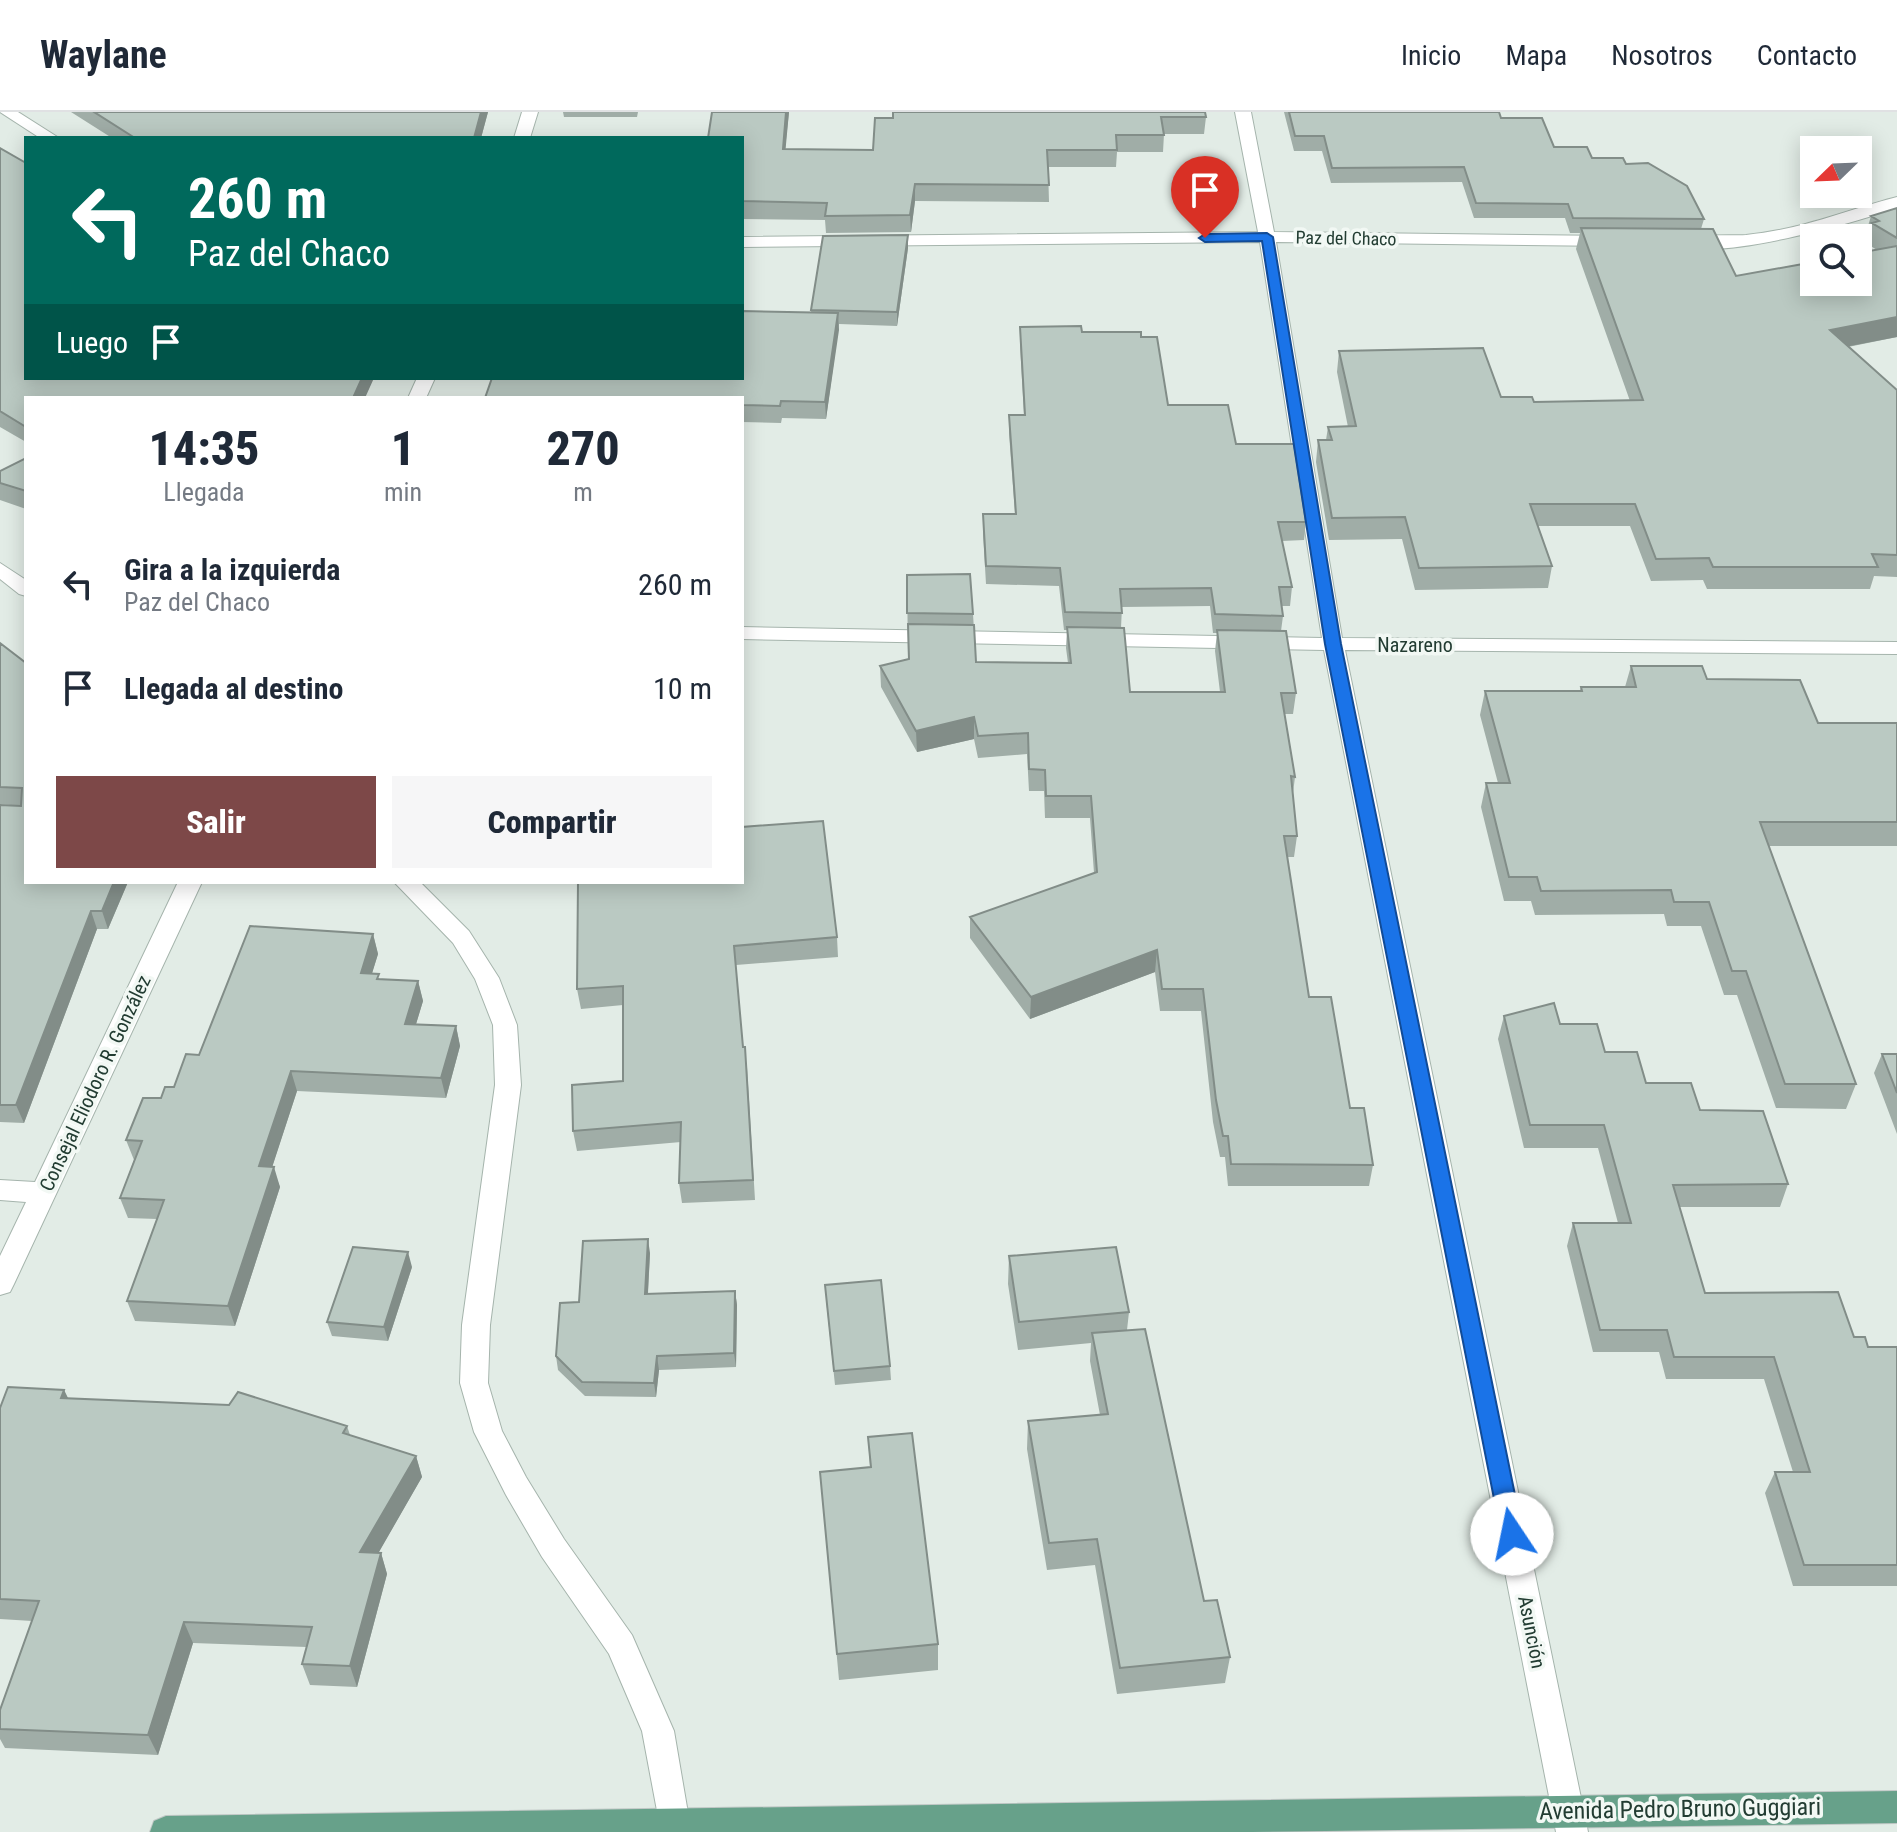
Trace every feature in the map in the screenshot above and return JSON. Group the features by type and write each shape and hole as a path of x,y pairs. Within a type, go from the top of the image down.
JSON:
{"main road":[{"name":"Avenida Pedro Bruno Guggiari","path":"166,1832 674,1825 1570,1821 1897,1807"}],"street":[{"path":"7,112 48,136"},
{"path":"523,136 530,112"},
{"name":"Asunción","path":"1243,112 1267,237 1333,644 1570,1821"},
{"path":"1678,242 1771,239 1834,226 1897,202"},
{"name":"Paz del Chaco","path":"744,242 1267,237 1630,241"},
{"path":"0,569 24,588"},
{"name":"Nazareno","path":"744,633 1333,644 1897,648"},
{"name":"Consejal Eliodoro R. González","path":"0,1284 189,884"},
{"path":"408,884 438,910 461,937 487,978 505,1025 508,1085 476,1325 474,1383 488,1432 516,1486 553,1548 621,1645 658,1731 674,1825"},
{"path":"0,1190 43,1193"}],"building":[{"path":"94,112 481,112 475,136 132,136"},
{"path":"712,112 786,112 783,149 873,150 875,118 893,118 893,112 1205,112 1206,117 1161,117 1164,135 1116,135 1117,150 1047,150 1049,185 915,184 910,215 825,216 827,203 744,201 744,136 708,136"},
{"path":"1289,112 1499,112 1501,118 1542,118 1554,147 1587,147 1592,158 1623,158 1626,164 1648,163 1687,186 1704,219 1573,218 1568,204 1476,203 1464,167 1332,168 1324,136 1295,136"},
{"path":"0,148 24,162 24,380 361,380 354,396 24,396 24,426 0,411"},
{"path":"1897,208 1897,238 1872,223 1879,221 1871,216"},
{"path":"1581,228 1713,229 1736,276 1800,265 1800,296 1872,296 1872,250 1897,246 1897,317 1830,330 1897,390 1897,555 1872,554 1878,567 1713,567 1709,558 1656,559 1635,504 1530,504 1552,566 1419,568 1405,517 1332,518 1318,440 1332,440 1328,427 1356,426 1339,351 1483,348 1501,397 1532,397 1534,402 1643,400"},
{"path":"908,235 897,312 811,310 823,236"},
{"path":"744,311 838,313 825,402 781,401 780,406 744,405 744,396 486,396 491,380 744,380"},
{"path":"1081,326 1082,332 1141,332 1141,337 1157,337 1168,405 1228,405 1236,444 1294,444 1306,522 1278,522 1292,587 1279,587 1283,616 1215,614 1211,588 1120,589 1122,613 1065,612 1060,568 986,566 983,514 1016,514 1009,415 1025,415 1020,327"},
{"path":"24,459 24,490 0,483 0,471"},
{"path":"970,574 973,614 907,613 907,575"},
{"path":"908,624 974,625 976,662 1071,663 1067,627 1124,628 1130,692 1225,692 1217,630 1286,631 1296,693 1281,693 1295,777 1291,776 1297,836 1284,836 1309,997 1331,997 1350,1108 1364,1108 1373,1165 1231,1164 1228,1136 1223,1136 1216,1100 1203,989 1162,989 1157,950 1031,997 970,917 1097,872 1091,796 1046,796 1045,770 1029,769 1028,733 978,736 974,717 916,731 880,666 909,659"},
{"path":"0,643 24,661 24,884 113,884 102,911 91,911 16,1105 0,1105 0,805 21,806 22,788 0,787"},
{"path":"1631,666 1702,666 1707,679 1800,680 1818,723 1897,723 1897,822 1760,822 1856,1084 1785,1084 1746,971 1732,971 1709,902 1674,902 1671,890 1541,891 1537,877 1509,877 1486,783 1510,783 1485,691 1582,691 1581,687 1636,687"},
{"path":"823,821 837,937 734,946 745,1047 753,1180 679,1183 681,1122 573,1131 572,1085 623,1081 623,986 577,989 578,884 744,884 744,827"},
{"path":"250,926 373,934 361,973 379,974 377,979 418,981 405,1024 456,1026 441,1078 291,1071 259,1166 274,1167 228,1306 127,1301 164,1200 120,1198 142,1141 126,1140 143,1098 161,1098 165,1087 174,1087 186,1054 199,1055"},
{"path":"1554,1003 1560,1024 1597,1024 1605,1052 1637,1052 1646,1083 1691,1083 1700,1110 1763,1111 1788,1184 1673,1185 1705,1293 1838,1292 1854,1337 1865,1337 1868,1347 1897,1347 1897,1565 1804,1565 1775,1472 1810,1472 1774,1357 1674,1357 1667,1330 1600,1330 1573,1223 1631,1223 1604,1125 1530,1125 1504,1016"},
{"path":"1882,1054 1897,1054 1897,1093"},
{"path":"648,1239 645,1294 735,1291 734,1353 657,1356 654,1383 582,1382 556,1356 560,1303 579,1302 583,1241"},
{"path":"353,1247 408,1252 384,1327 327,1322"},
{"path":"1116,1247 1129,1312 1019,1322 1009,1256"},
{"path":"881,1280 890,1366 834,1371 825,1285"},
{"path":"1145,1329 1204,1601 1217,1600 1230,1657 1120,1668 1097,1539 1049,1543 1028,1421 1108,1414 1092,1333"},
{"path":"8,1387 64,1390 61,1398 229,1405 238,1392 347,1426 343,1433 416,1456 360,1552 381,1553 350,1666 302,1664 312,1627 184,1622 148,1735 0,1729 0,1710 39,1601 0,1599 0,1408"},
{"path":"912,1433 938,1644 837,1654 820,1472 871,1467 868,1437"}],"route":[{"path":"1205,238 1267,237 1333,644 1512,1534"}]}
